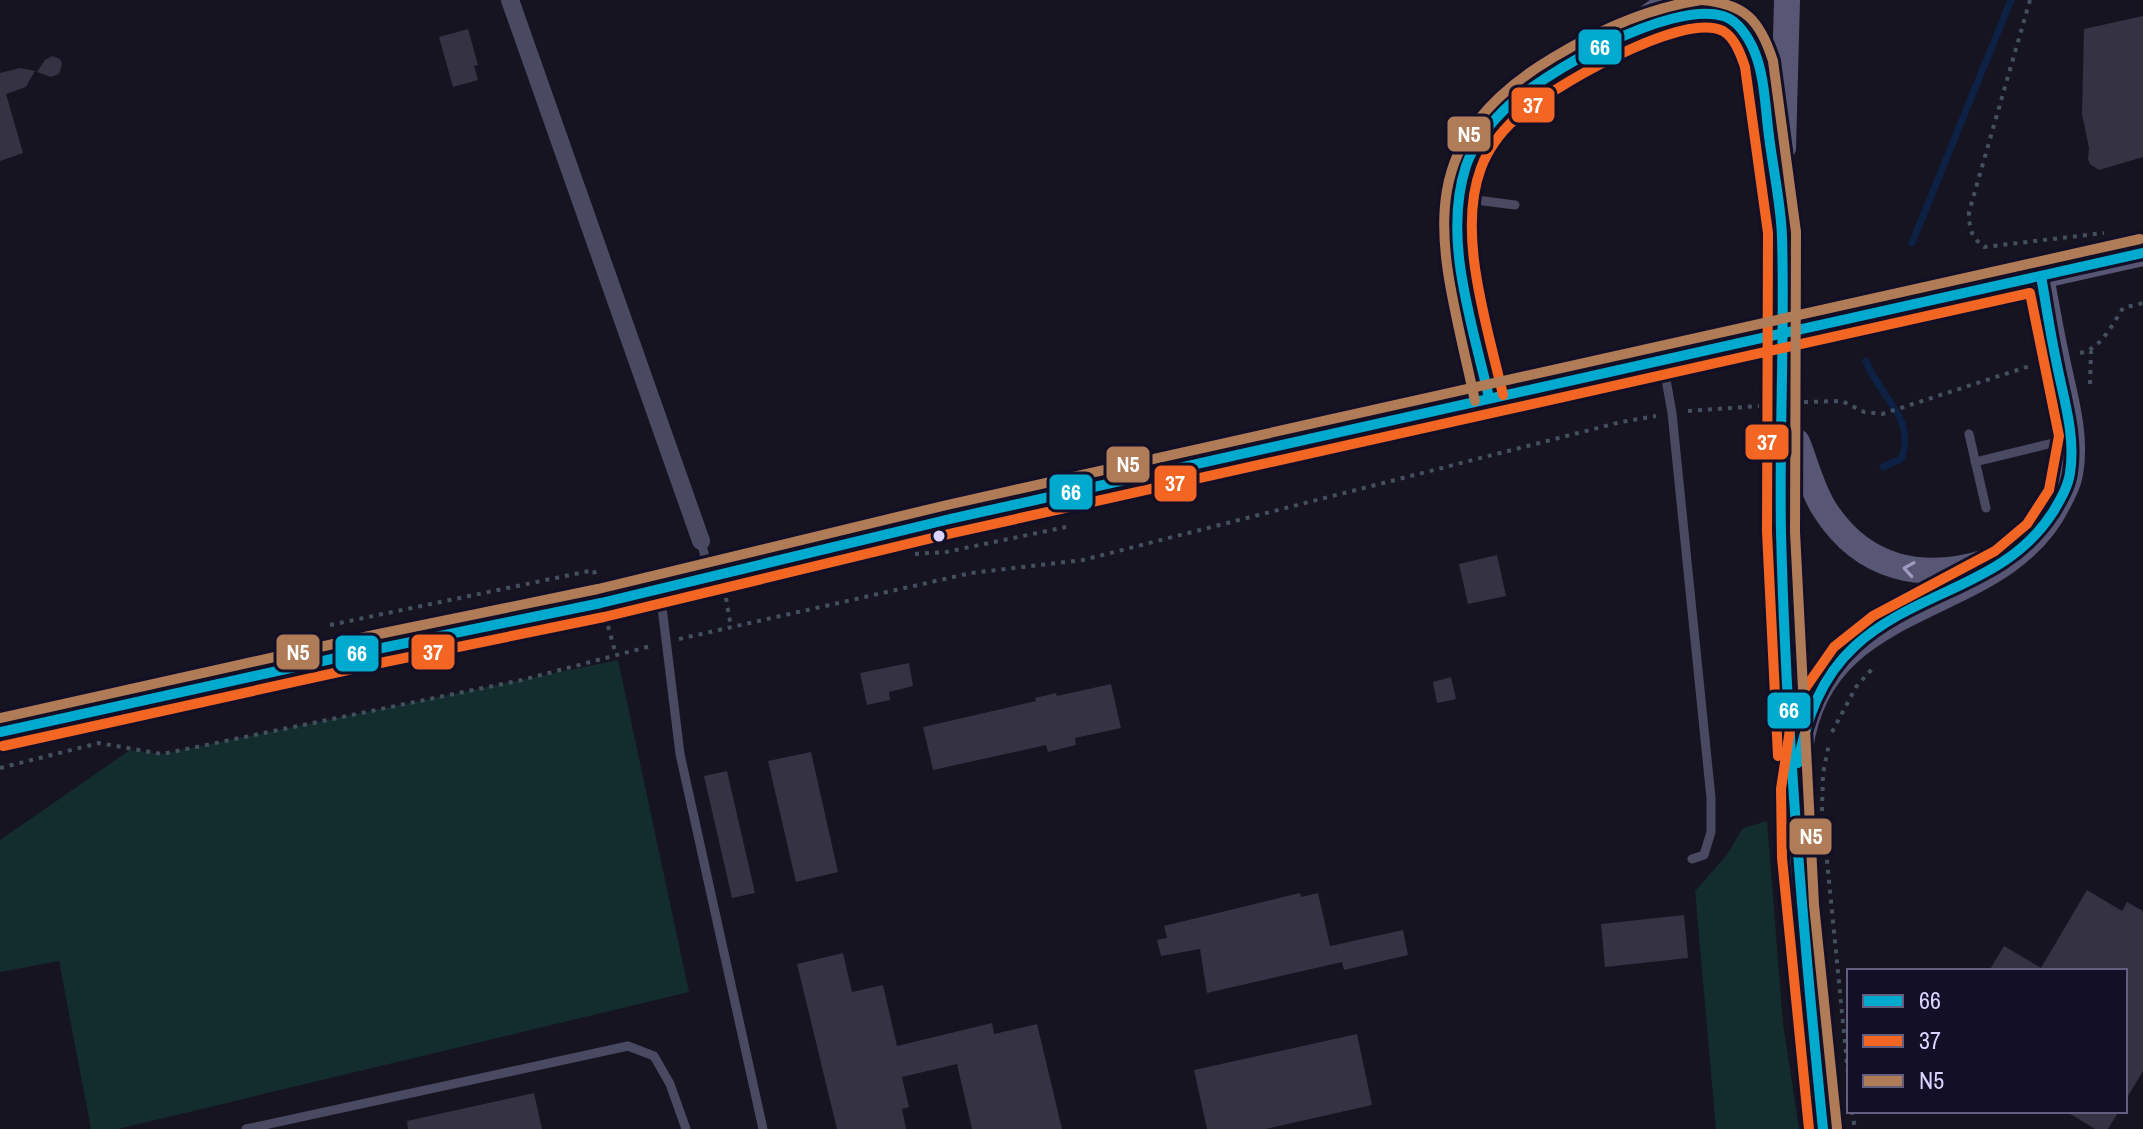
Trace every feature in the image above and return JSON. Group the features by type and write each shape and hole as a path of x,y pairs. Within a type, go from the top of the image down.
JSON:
{"main road":[{"path":"1489,398 1459,253 1458,198 1472,152 1481,135 1506,108 1546,79 1625,34 1672,0"},
{"path":"1778,191 1787,0"},
{"path":"1625,34 1669,18 1701,12 1724,16 1740,26 1759,63 1782,232 1781,384 1790,444 1781,532 1800,906 1823,1129"},
{"path":"0,732 659,589 1489,398 2143,253"},
{"path":"1796,820 1802,732 1816,696 1845,656 1869,634 1893,619 2016,555 2036,537 2051,517 2070,476 2073,438 2041,276"},
{"path":"1790,444 1824,508 1843,535 1868,555 1890,565 1928,571 1970,567 2013,551 2036,537"}],"street":[{"path":"510,0 701,541"}],"lane":[{"path":"1458,198 1515,205"},
{"path":"1663,359 1672,413 1711,798 1711,832 1704,855 1692,859"},
{"path":"1969,434 1986,508"},
{"path":"1975,462 2073,438"},
{"path":"701,541 710,576"},
{"path":"659,589 680,754 763,1129"},
{"path":"246,1129 628,1046 654,1056 670,1084 686,1129"}],"path":[{"path":"2030,0 1969,212 1969,228 1974,239 1984,247 2104,233"},
{"path":"2091,351 2091,394"},
{"path":"1803,403 1842,401 1864,412 1882,414 1909,404"},
{"path":"0,768 99,743 162,754 522,680 667,641 971,573 1083,560 1605,426 1672,413 1759,406"},
{"path":"1847,1064 1822,809 1823,773 1830,737 1843,709 1875,665"}],"green space":[{"path":"618,660 689,992 118,1129 91,1129 59,961 0,972 0,840 130,750 162,754"},
{"path":"1767,821 1783,1023 1799,1129 1716,1129 1695,891 1726,856 1743,828"}],"building":[{"path":"2143,16 2143,157 2099,170 2088,159 2089,148 2082,114 2084,29"},
{"path":"468,29 478,65 474,66 478,80 453,87 439,37"},
{"path":"52,56 60,59 62,64 59,74 51,77 37,72 45,60"},
{"path":"20,68 35,71 26,87 6,94 23,153 0,161 0,73"},
{"path":"1497,555 1506,596 1468,604 1459,564"},
{"path":"909,663 913,686 889,692 890,700 867,705 860,673"},
{"path":"1451,677 1456,699 1437,703 1433,682"},
{"path":"1111,684 1121,728 1075,738 1076,745 1048,752 1046,745 933,770 923,727 1036,701 1035,698 1056,693 1057,696"},
{"path":"811,752 838,872 796,882 768,761"},
{"path":"727,771 755,893 732,898 704,776"},
{"path":"2087,890 2122,911 2127,902 2143,911 2143,1071 2127,1098 2127,969 1990,969 2004,946 2041,968"},
{"path":"1300,893 1301,897 1318,893 1330,946 1403,930 1408,955 1344,970 1342,962 1207,993 1200,949 1161,956 1157,940 1167,938 1164,926"},
{"path":"1684,915 1688,958 1605,967 1601,924"},
{"path":"843,953 852,992 883,985 897,1046 992,1023 994,1034 1037,1024 1062,1129 972,1129 957,1064 902,1077 909,1107 902,1109 906,1129 837,1129 797,964"},
{"path":"1357,1034 1372,1105 1265,1129 1207,1129 1194,1070"},
{"path":"534,1093 542,1129 408,1129 407,1121"},
{"path":"2068,1113 2118,1113 2108,1129 2095,1129"}],"waterway":[{"path":"1912,243 2011,0"},
{"path":"1866,361 1901,420 1904,432 1905,445 1901,459 1883,467"}],"transit line":[{"name":"N5","path":"1475,401 1452,298 1446,252 1445,208 1453,168 1472,129 1505,92 1571,47 1643,14 1701,0"},
{"name":"N5","path":"1702,0 1740,10 1756,25 1768,47 1773,61 1796,232 1795,532 1814,905 1837,1128"},
{"name":"66","path":"1489,398 1462,282 1457,223 1459,194 1466,166 1477,143 1498,116 1522,95 1547,77 1608,43 1640,29 1700,14 1723,16 1733,21 1750,41 1760,67 1779,199 1783,311 1781,532 1787,681 1802,906 1823,1129"},
{"name":"37","path":"1503,395 1483,311 1473,251 1474,194 1481,168 1491,148 1510,124 1531,106 1616,56 1678,32 1704,28 1723,31 1734,42 1745,67 1768,233 1767,532 1778,756"},
{"name":"N5","path":"0,718 598,589 947,505 2140,239"},
{"name":"66","path":"0,732 601,603 950,519 2143,253"},
{"name":"66","path":"1798,763 1817,700 1843,658 1879,627 2011,557 2033,537 2053,512 2063,493 2070,473 2070,430 2041,276"},
{"name":"37","path":"3,746 604,617 953,533 2030,293 2059,436 2049,490 2027,524 1995,551 1873,616 1834,647 1804,690 1791,723 1781,789 1782,858 1809,1129"}]}
